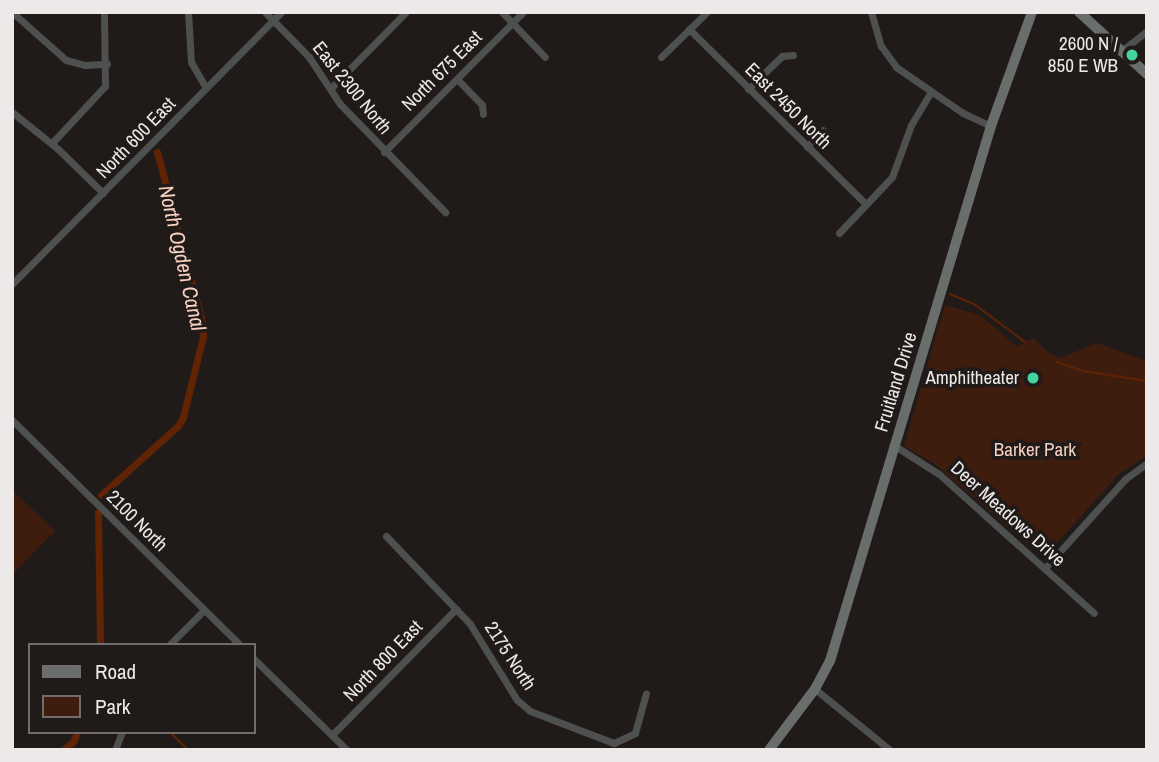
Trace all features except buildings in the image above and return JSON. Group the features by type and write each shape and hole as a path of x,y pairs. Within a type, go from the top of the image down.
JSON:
{"street":[{"path":"12,12 66,60 85,65 107,64"},
{"path":"52,144 105,86 107,64 104,12"},
{"path":"188,12 191,62 206,88"},
{"name":"East 2300 North","path":"265,12 309,57 340,104 445,212"},
{"name":"North 600 East","path":"12,284 281,12"},
{"path":"331,88 406,12"},
{"path":"502,12 545,57"},
{"name":"North 675 East","path":"384,152 523,12"},
{"path":"661,57 707,12"},
{"path":"871,12 881,46 896,67 931,92 991,126"},
{"name":"Fruitland Drive","path":"769,750 815,688 830,661 991,126 1032,12"},
{"path":"1079,12 1147,74"},
{"name":"East 2450 North","path":"689,29 866,204"},
{"path":"1120,52 1147,31"},
{"path":"748,89 782,56 793,55"},
{"path":"457,79 482,105 483,114"},
{"path":"839,233 892,177 911,125 931,92"},
{"path":"12,113 52,144 103,193"},
{"path":"807,147 823,130"},
{"name":"2100 North","path":"12,420 238,643"},
{"name":"Deer Meadows Drive","path":"895,446 939,474 1094,613"},
{"path":"1045,568 1125,479 1147,463"},
{"name":"2175 North","path":"386,536 456,609 486,648 517,700 544,718 614,743 635,733 646,694"},
{"name":"North 800 East","path":"332,735 456,609"},
{"path":"171,643 204,610"},
{"path":"256,661 347,750"},
{"path":"815,688 890,750"}],"green space":[{"name":"Barker Park","path":"945,305 980,315 1017,347 1033,338 1048,352 1061,358 1097,343 1147,361 1147,456 1120,473 1043,558 935,464 904,446"},
{"path":"12,490 55,531 12,575"}],"waterway":[{"name":"North Ogden Canal","path":"101,495 178,426 183,417 203,336 202,322 157,152"},
{"path":"950,294 974,304 1025,342"},
{"path":"1057,362 1083,371 1147,381"},
{"name":"North Ogden Canal","path":"98,512 100,643"},
{"name":"North Ogden Canal","path":"63,750 73,742 76,734"},
{"path":"172,734 188,750"}],"place":[{"name":"2600 N / 850 E WB","path":"1132,55"},
{"name":"Amphitheater","path":"1033,378"}]}
